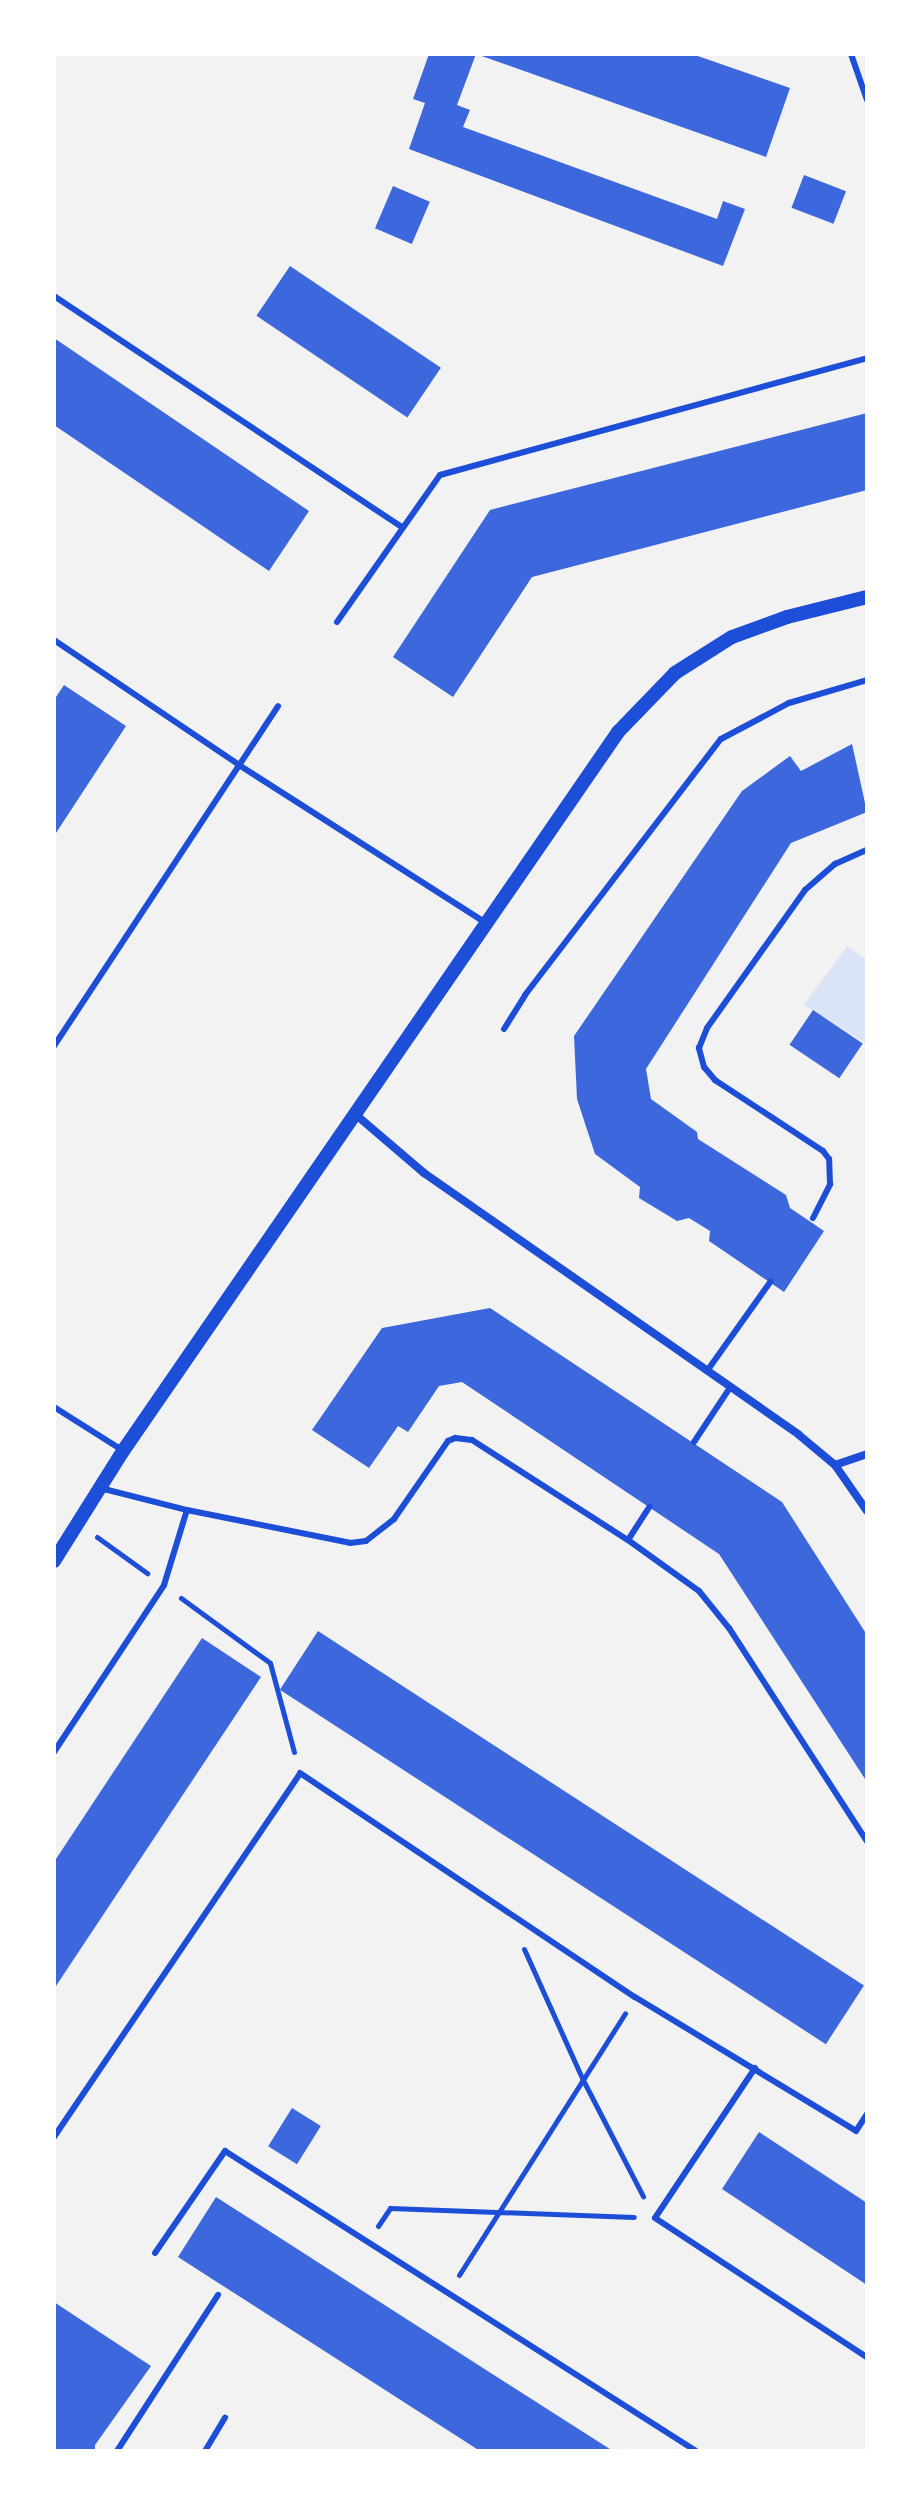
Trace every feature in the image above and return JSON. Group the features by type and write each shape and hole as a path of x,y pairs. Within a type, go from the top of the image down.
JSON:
{"street":[{"path":"54,1561 123,1451 618,732 675,673 706,652 758,626 867,597"},
{"path":"355,1114 424,1173 731,1386 835,1465 867,1511"},
{"path":"835,1465 867,1454"}],"lane":[{"path":"851,54 867,100"},
{"path":"54,296 402,527"},
{"path":"337,622 440,475 867,358"},
{"path":"54,640 239,765 486,923"},
{"path":"504,1029 552,958 721,739 746,722 789,703 867,680"},
{"path":"54,1046 278,706"},
{"path":"813,1218 830,1184 829,1159 823,1151 715,1080 704,1067 699,1048 707,1028 805,890 835,864 867,850"},
{"path":"707,1371 771,1281"},
{"path":"694,1442 731,1386"},
{"path":"54,1407 123,1451"},
{"path":"100,1488 332,1541 366,1541 394,1519 448,1441 464,1438 479,1444 679,1574 715,1608 867,1841"},
{"path":"628,1540 650,1506"},
{"path":"54,1752 164,1585 187,1510"},
{"path":"54,2137 56,2128 300,1773 635,1997 856,2131 867,2114"},
{"path":"755,2068 655,2218 867,2357"},
{"path":"155,2253 225,2151 696,2451"},
{"path":"117,2451 218,2295"},
{"path":"205,2451 225,2418"}],"path":[{"path":"79,1524 270,1663 300,1773"},
{"path":"367,2244 390,2208 655,2218 583,2080 506,1910"},
{"path":"447,2293 501,2213 635,1997"}],"shaded area":[{"path":"847,946 867,960 867,1044 804,1005"}],"building":[{"path":"429,54 476,54 457,105 470,110 463,127 717,219 723,201 745,209 723,266 409,149 425,103 413,99"},
{"path":"476,54 692,54 790,88 766,157"},
{"path":"804,175 846,191 833,224 791,208"},
{"path":"393,186 430,202 412,244 375,228"},
{"path":"290,266 441,368 407,418 256,316"},
{"path":"54,338 309,511 269,571 54,425"},
{"path":"867,413 867,490 532,577 453,697 393,657 490,510"},
{"path":"64,685 126,726 54,836 54,700"},
{"path":"852,744 867,812 791,843 646,1069 651,1099 697,1132 698,1139 786,1195 790,1208 824,1231 784,1292 709,1241 710,1231 689,1218 677,1221 639,1198 640,1187 595,1154 577,1099 574,1036 742,791 790,756 801,771"},
{"path":"813,1010 863,1044 839,1078 790,1045"},
{"path":"490,1308 782,1502 867,1635 867,1782 719,1554 462,1382 439,1386 408,1432 398,1426 369,1468 312,1430 382,1328"},
{"path":"318,1631 864,1986 826,2044 280,1690"},
{"path":"202,1638 261,1677 54,1989 54,1862"},
{"path":"292,2108 321,2126 297,2164 268,2146"},
{"path":"759,2132 867,2203 867,2285 722,2189"},
{"path":"216,2197 613,2451 480,2451 178,2257"},
{"path":"54,2302 151,2366 95,2445 95,2451 54,2451"}]}
